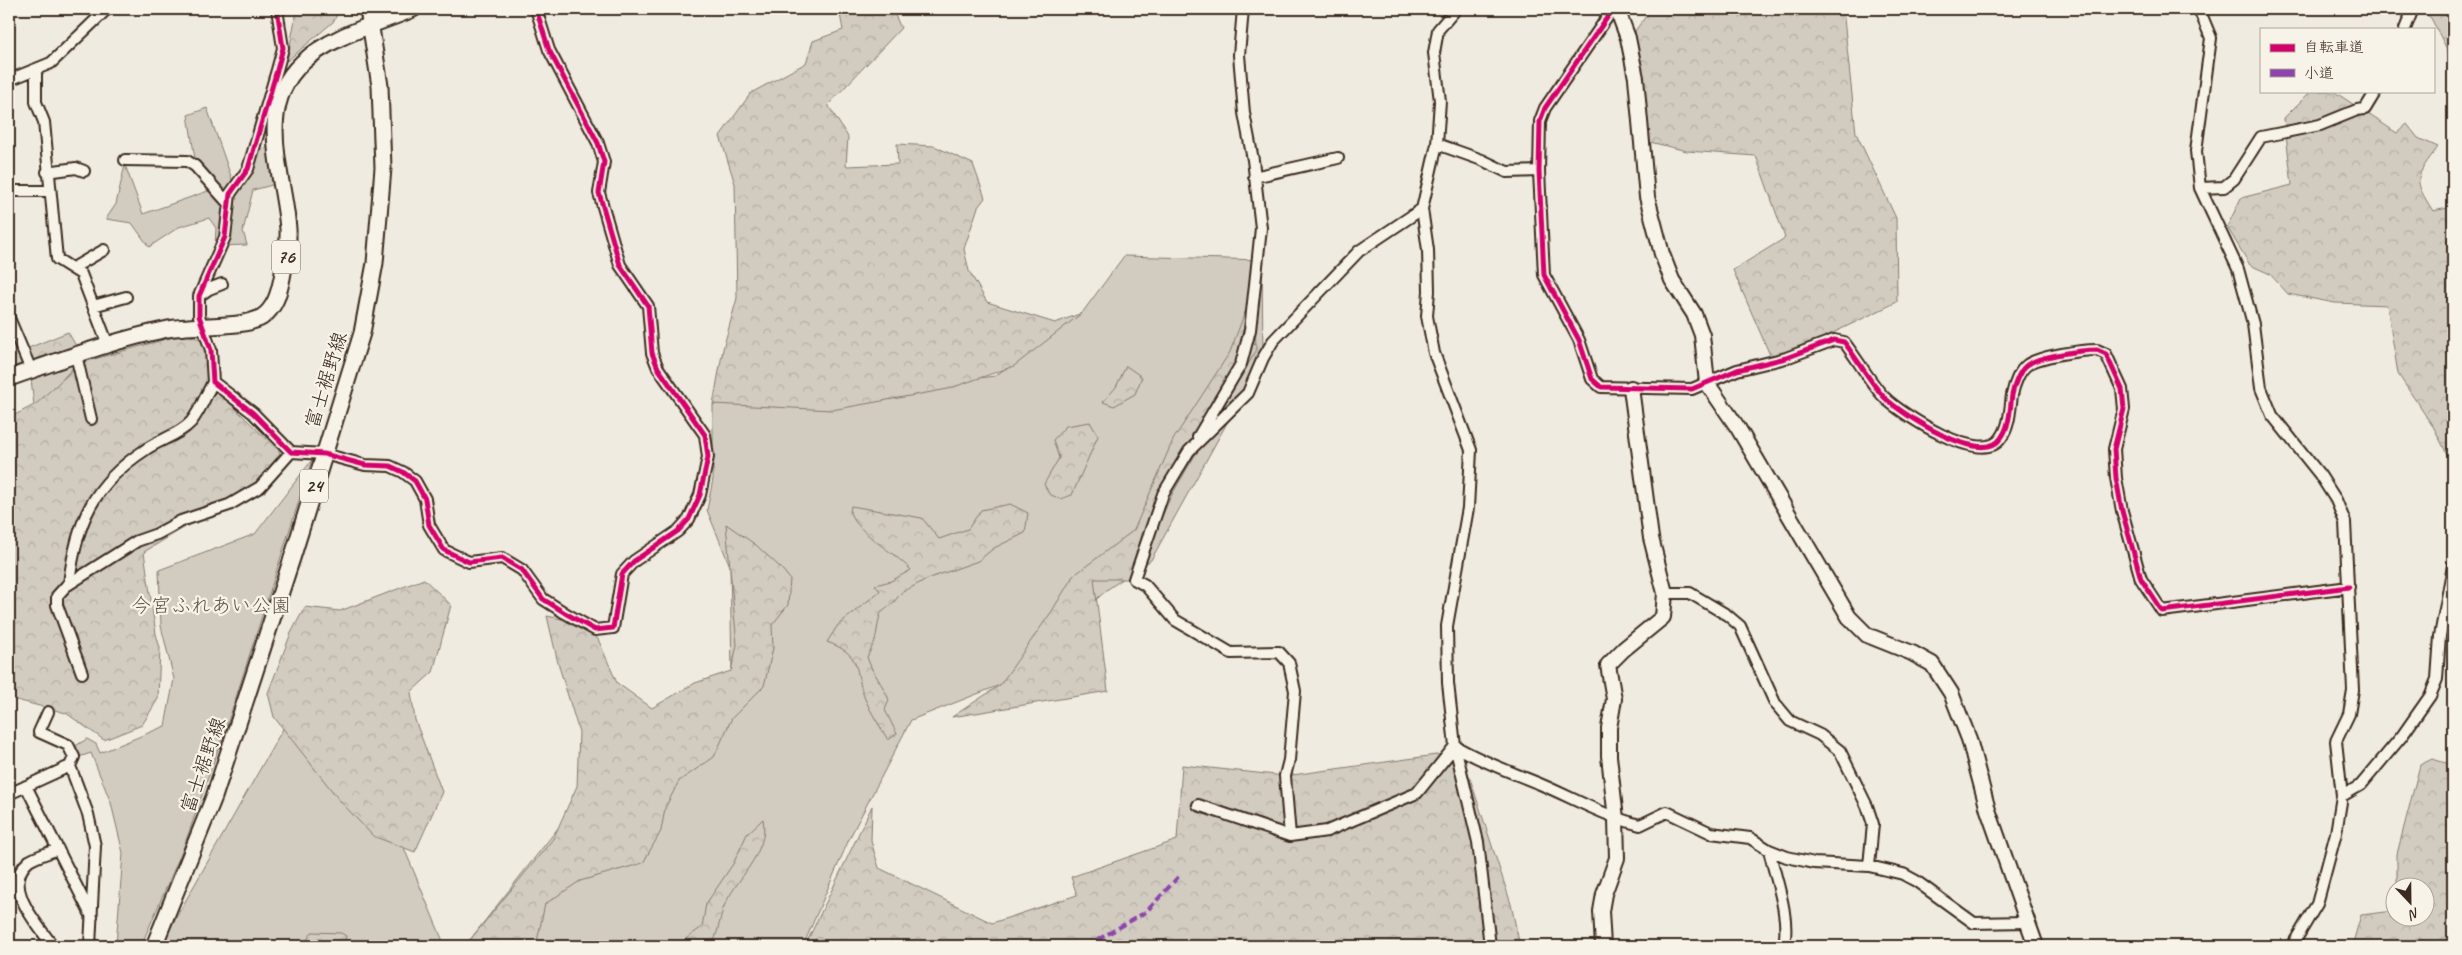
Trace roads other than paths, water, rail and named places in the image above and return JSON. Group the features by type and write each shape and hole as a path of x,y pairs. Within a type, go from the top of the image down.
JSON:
{"main road":[{"name":"富士裾野線","path":"154,946 214,797 362,333 375,263 383,168 380,86 368,9"},
{"name":"76","path":"9,378 108,345 169,329 251,321 262,316 272,307 279,294 286,258 288,230 274,138 274,119 278,102 286,84 300,64 320,46 413,9"}],"street":[{"path":"9,80 51,63 107,9"},
{"path":"69,584 73,552 79,527 89,504 124,465 147,448 166,439 189,424 213,382 212,350 199,316 199,296 225,237 230,194 248,169 283,48 277,9"},
{"path":"213,382 253,412 291,452 324,454 366,465 390,466 403,472 415,481 425,499 429,525 444,550 469,562 502,558 522,570 543,599 595,630 613,628 622,574 634,561 678,531 689,519 700,495 708,457 705,435 658,368 652,353 648,306 620,264 599,193 604,162 598,143 549,50 536,9"},
{"path":"1242,9 1239,55 1244,113 1261,228 1250,330 1241,364 1164,494 1134,579 1145,585 1175,620 1231,653 1279,652 1288,663 1295,691 1289,760 1285,776 1290,836"},
{"path":"1456,9 1438,30 1434,53 1440,101 1437,144 1422,209 1428,250 1429,291 1427,316 1432,344 1471,450 1468,508 1447,626 1448,683 1455,746 1478,842 1490,946"},
{"path":"1613,9 1545,108 1540,121 1539,171 1544,275 1579,340 1592,379 1601,387 1692,389 1737,370 1786,358 1834,340 1844,342 1884,397 1912,416 1944,437 1964,444 1992,445 2001,440 2007,428 2012,393 2020,374 2027,365 2036,360 2097,350 2106,354 2122,389 2124,408 2114,449 2120,503 2141,579 2162,611 2349,587"},
{"path":"1616,9 1628,38 1639,94 1640,143 1647,197 1662,254 1672,280 1694,314 1702,335 1707,383 1738,428 1849,617 1867,635 1912,653 1932,664 1952,693 1969,738 1988,810 2036,946"},
{"path":"2199,9 2210,38 2196,151 2200,188 2238,269 2252,324 2261,388 2272,415 2320,475 2336,500 2345,522 2353,690 2349,714 2336,741 2342,796 2336,833 2317,904 2292,946"},
{"path":"2405,28 2413,9"},
{"path":"36,70 36,102 44,122 49,191 57,259 81,274 108,345"},
{"path":"2200,188 2224,187 2234,179 2261,137 2320,125 2357,110 2366,109 2375,92"},
{"path":"1437,144 1482,160 1507,172 1539,171"},
{"path":"1254,177 1338,158"},
{"path":"125,160 187,161 195,166 229,204"},
{"path":"48,172 76,168 84,171"},
{"path":"9,191 49,191"},
{"path":"1189,451 1248,394 1263,358 1273,341 1359,251 1422,209"},
{"path":"72,268 104,250"},
{"path":"199,296 209,288 222,284"},
{"path":"93,306 126,296"},
{"path":"9,318 31,370"},
{"path":"76,355 91,419"},
{"path":"1603,946 1601,911 1604,894 1617,858 1616,819 1609,756 1609,728 1614,699 1608,665 1624,649 1663,617 1666,593 1651,538 1631,388"},
{"path":"82,673 57,605 58,596 69,584 137,541 157,534 181,521 230,505 260,487 291,452"},
{"path":"2342,796 2362,785 2402,736 2430,696 2437,679 2440,636 2453,566"},
{"path":"1666,593 1690,593 1727,615 1740,626 1775,703 1790,720 1820,735 1840,751 1867,806 1873,824 1869,866"},
{"path":"48,712 39,732 68,745 74,756 70,766 88,814 95,846 90,946"},
{"path":"1455,746 1476,759 1541,784 1616,819 1640,825 1667,812 1711,833 1750,838 1769,850 1787,857 1814,863 1869,866 1903,874 1916,880 1974,923 2027,922"},
{"path":"1198,805 1290,836 1327,831 1417,793 1455,746"},
{"path":"9,794 70,766"},
{"path":"26,786 92,917"},
{"path":"53,946 21,902 16,889 18,874 29,861 58,849"},
{"path":"1769,850 1783,909 1787,935 1784,946"}],"park label":[{"name":"今宮ふれあい公園","path":"211,605"}]}
